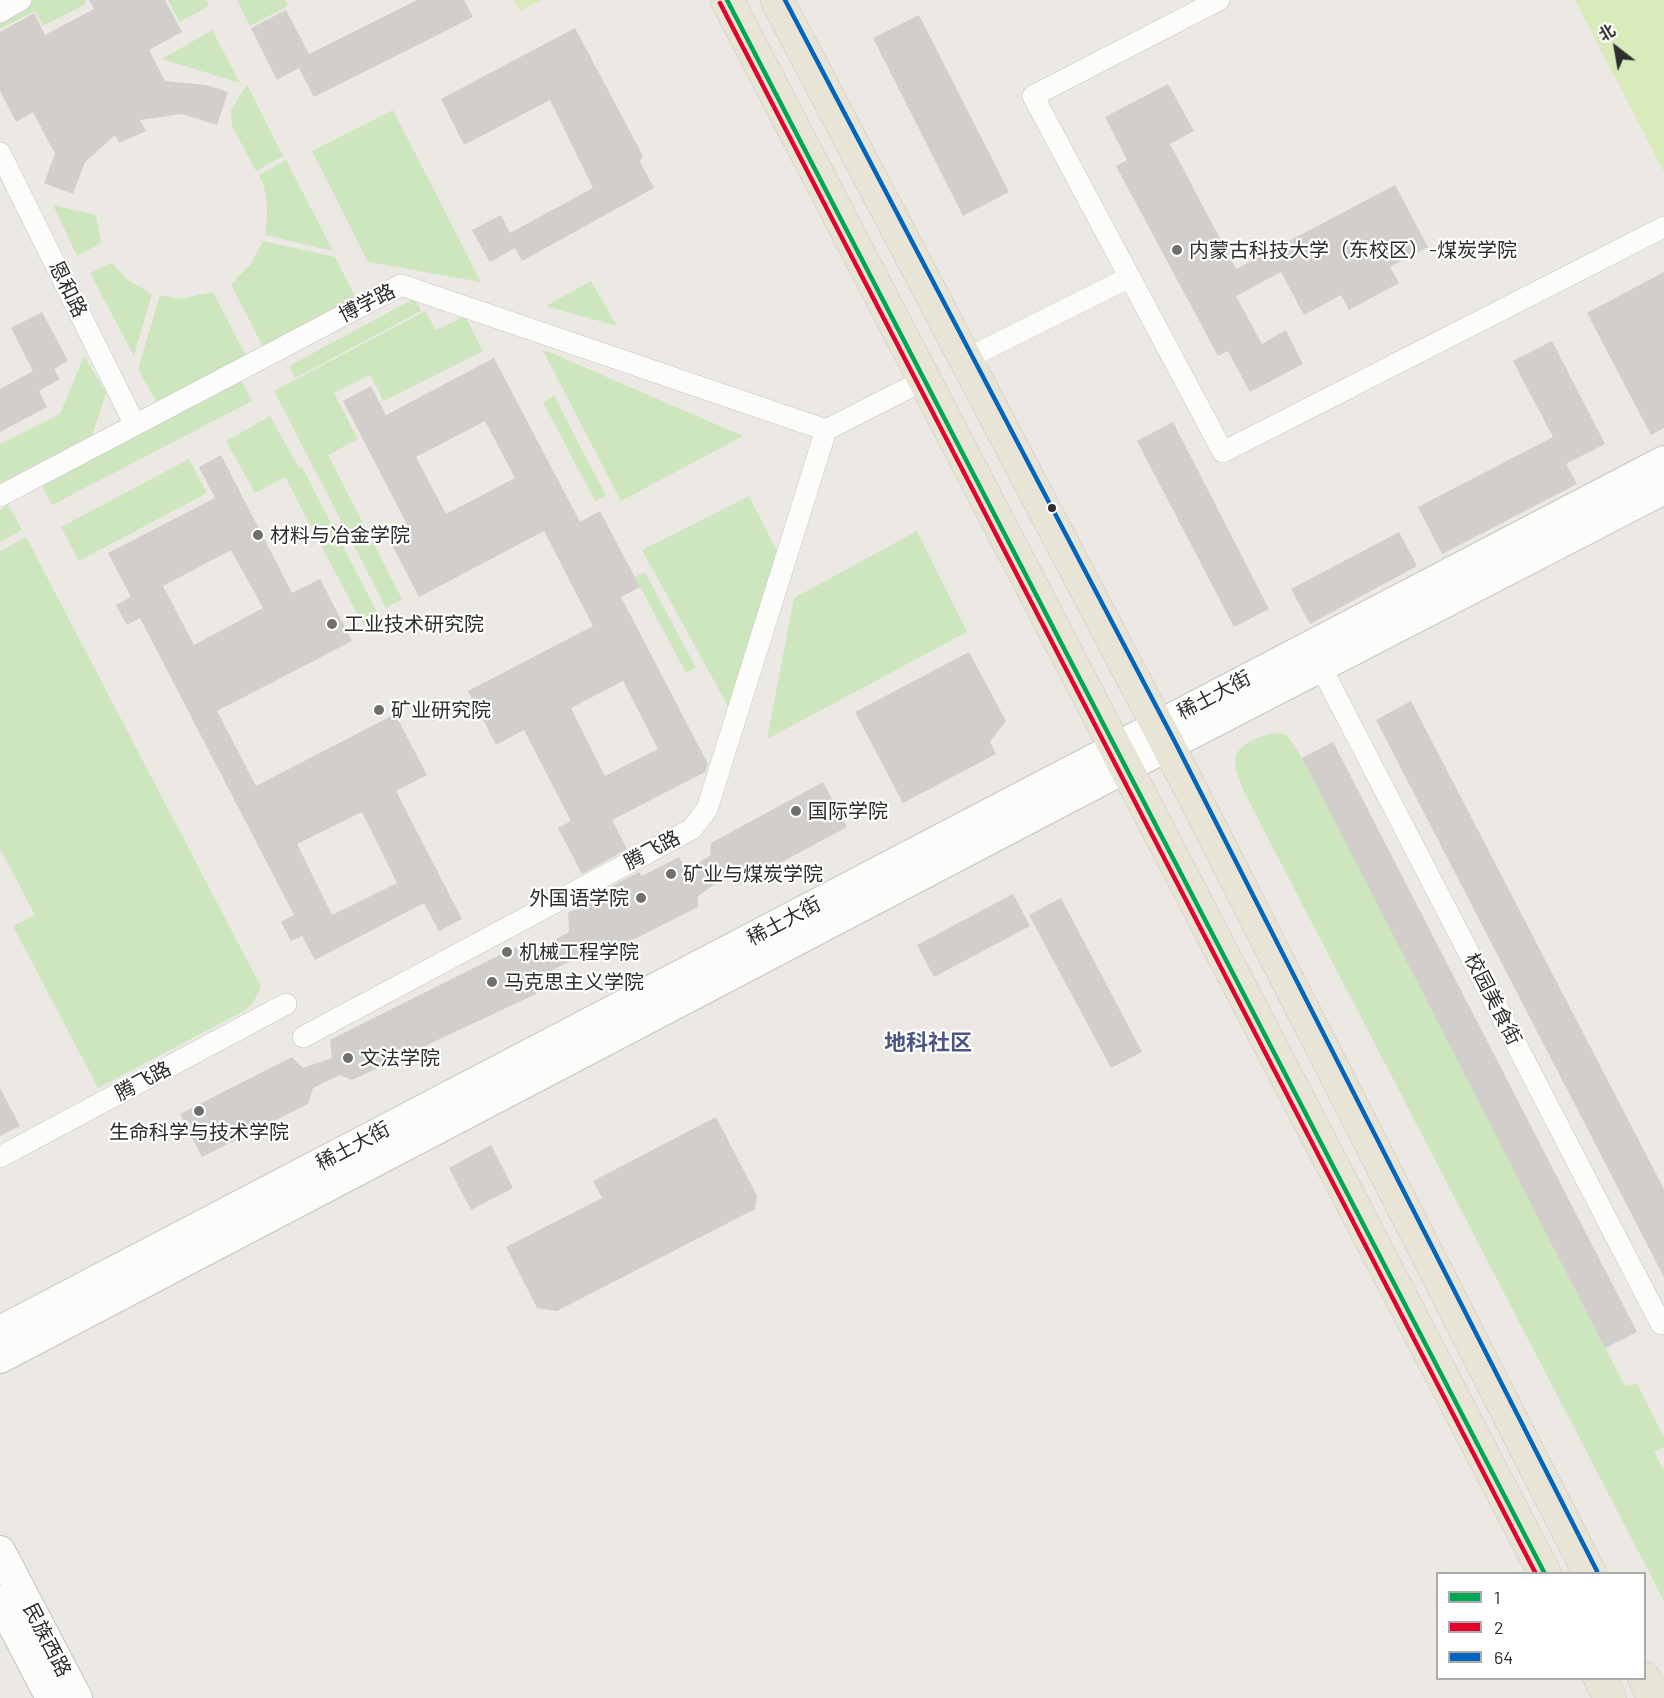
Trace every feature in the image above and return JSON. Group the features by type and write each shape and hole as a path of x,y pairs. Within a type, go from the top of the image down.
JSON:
{"main road":[{"path":"727,0 1544,1572"},
{"path":"777,0 1163,735 1589,1572"},
{"name":"稀土大街","path":"0,1358 1163,735 1664,461"},
{"name":"稀土大街","path":"1163,735 1664,489"},
{"name":"稀土大街","path":"0,1331 1120,758"},
{"name":"民族西路","path":"0,1551 77,1698"},
{"name":"民族西路","path":"0,1600 51,1698"},
{"path":"1601,1680 1610,1698"},
{"path":"1645,1680 1654,1698"}],"street":[{"path":"0,12 21,0"},
{"path":"1219,0 1033,96 1223,452 1664,227"},
{"name":"恩和路","path":"0,153 135,424"},
{"path":"966,359 1130,277"},
{"name":"博学路","path":"0,496 401,285 826,430"},
{"path":"826,430 924,380"},
{"name":"腾飞路","path":"303,1037 692,828 707,809 826,430"},
{"name":"校园美食街","path":"1325,675 1661,1324"},
{"name":"腾飞路","path":"0,1157 286,1004"}],"green space":[{"path":"29,0 84,0 86,4 43,26 35,11 0,29 0,16"},
{"path":"168,0 206,0 209,6 179,22"},
{"path":"237,0 285,0 288,6 250,26"},
{"path":"514,0 542,0 520,11"},
{"path":"1575,0 1664,0 1664,172"},
{"path":"212,30 240,83 162,59"},
{"path":"247,84 283,156 256,171 232,126 231,110"},
{"path":"393,110 481,282 368,262 312,151"},
{"path":"286,160 333,251 265,235 267,204 265,189 259,175"},
{"path":"53,205 96,215 101,243 77,256"},
{"path":"263,241 335,257 358,302 265,351 231,284 250,265"},
{"path":"112,263 128,280 152,294 134,356 90,273"},
{"path":"591,281 617,326 546,306"},
{"path":"213,292 246,356 157,403 138,369 160,295 179,299"},
{"path":"415,298 421,311 295,378 289,366"},
{"path":"425,311 436,330 465,316 483,351 384,401 370,375 334,393 358,439 328,455 402,599 386,608 274,391"},
{"path":"542,349 743,436 621,501"},
{"path":"84,356 106,393 92,435 0,483 0,444 60,414"},
{"path":"241,381 252,401 52,505 41,485"},
{"path":"554,396 606,496 595,501 543,402"},
{"path":"270,416 299,468 302,467 379,616 363,625 285,477 255,493 226,441"},
{"path":"189,459 207,493 79,561 61,527"},
{"path":"749,496 778,553 729,708 642,550"},
{"path":"8,505 22,530 0,542 0,510"},
{"path":"917,531 967,632 767,739 794,598"},
{"path":"26,537 261,987 253,1003 244,1011 98,1088 13,926 35,915 0,849 0,551"},
{"path":"645,572 696,668 686,673 635,577"},
{"path":"1278,733 1287,735 1302,758 1625,1386 1637,1383 1664,1437 1664,1447 1654,1452 1664,1471 1664,1601 1243,790 1235,761 1240,749 1245,744 1266,735"}],"building":[{"path":"89,0 165,0 182,32 149,50 165,81 206,85 228,92 217,125 182,114 140,120 146,131 119,143 115,135 85,162 73,194 44,183 55,154 33,112 16,122 0,91 0,32 34,13 45,35 94,9"},
{"path":"417,0 464,0 473,17 314,97 299,68 277,80 251,28 286,10 309,54"},
{"path":"919,15 1009,192 963,216 873,38"},
{"path":"575,28 643,156 640,162 654,188 522,261 515,248 490,262 472,230 501,215 510,233 593,188 550,100 464,145 441,99"},
{"path":"1168,84 1194,131 1170,144 1236,269 1395,185 1428,247 1390,267 1399,283 1349,310 1341,295 1304,315 1281,272 1236,296 1262,344 1286,330 1303,364 1250,392 1228,351 1218,356 1116,166 1127,160 1105,117"},
{"path":"1664,272 1664,428 1651,435 1587,313"},
{"path":"42,312 68,361 54,369 60,379 39,391 47,407 0,432 0,389 33,371 11,328"},
{"path":"1552,341 1605,444 1566,464 1577,484 1442,554 1418,507 1553,437 1513,361"},
{"path":"494,358 580,522 600,511 640,587 621,597 708,764 705,772 612,820 627,849 582,874 558,828 571,821 524,730 496,745 468,691 593,626 544,531 419,597 391,543 411,532 343,401 371,386 386,415","holes":["485,421 515,478 446,514 416,457","623,681 658,749 605,776 571,708"]},
{"path":"1173,422 1269,609 1234,627 1137,441"},
{"path":"221,455 292,593 320,579 352,641 217,711 256,786 395,714 427,775 396,791 462,919 439,931 424,903 315,960 302,936 291,941 281,922 294,915 140,618 127,625 116,605 131,597 108,553 215,498 199,467","holes":["231,550 263,608 194,645 163,586","362,812 397,883 332,915 297,844"]},
{"path":"1399,532 1417,566 1310,624 1291,589"},
{"path":"969,652 1006,721 990,742 996,754 903,803 855,712"},
{"path":"1411,701 1664,1189 1664,1277 1376,720"},
{"path":"1333,742 1637,1332 1605,1348 1302,758"},
{"path":"823,782 847,827 739,885 725,877 698,896 698,907 599,957 586,954 533,979 536,994 352,1080 340,1075 313,1088 308,1104 202,1157 180,1114 292,1057 303,1068 332,1058 330,1040 516,947 523,958 569,932 568,913 595,899 593,896 639,872 642,876 679,857 686,870 710,856 711,843"},
{"path":"1013,894 1030,926 934,977 917,945"},
{"path":"1061,898 1142,1052 1111,1068 1029,915"},
{"path":"0,1088 20,1126 0,1136"},
{"path":"716,1117 757,1196 755,1209 557,1311 537,1308 506,1247 602,1198 593,1181"},
{"path":"491,1145 513,1188 471,1210 449,1168"}],"transit line":[{"name":"1","path":"727,0 1544,1572"},
{"name":"64","path":"785,0 1175,742 1597,1571"},
{"name":"2","path":"720,3 1535,1572"}],"place":[{"name":"内蒙古科技大学（东校区）-煤炭学院","path":"1177,250"},
{"name":"材料与冶金学院","path":"258,535"},
{"name":"工业技术研究院","path":"332,624"},
{"name":"矿业研究院","path":"379,710"},
{"name":"国际学院","path":"796,811"},
{"name":"矿业与煤炭学院","path":"671,874"},
{"name":"外国语学院","path":"641,898"},
{"name":"机械工程学院","path":"507,952"},
{"name":"马克思主义学院","path":"492,982"},
{"name":"文法学院","path":"348,1058"},
{"name":"生命科学与技术学院","path":"199,1111"}],"district":[{"name":"地科社区","path":"928,1043"}]}
